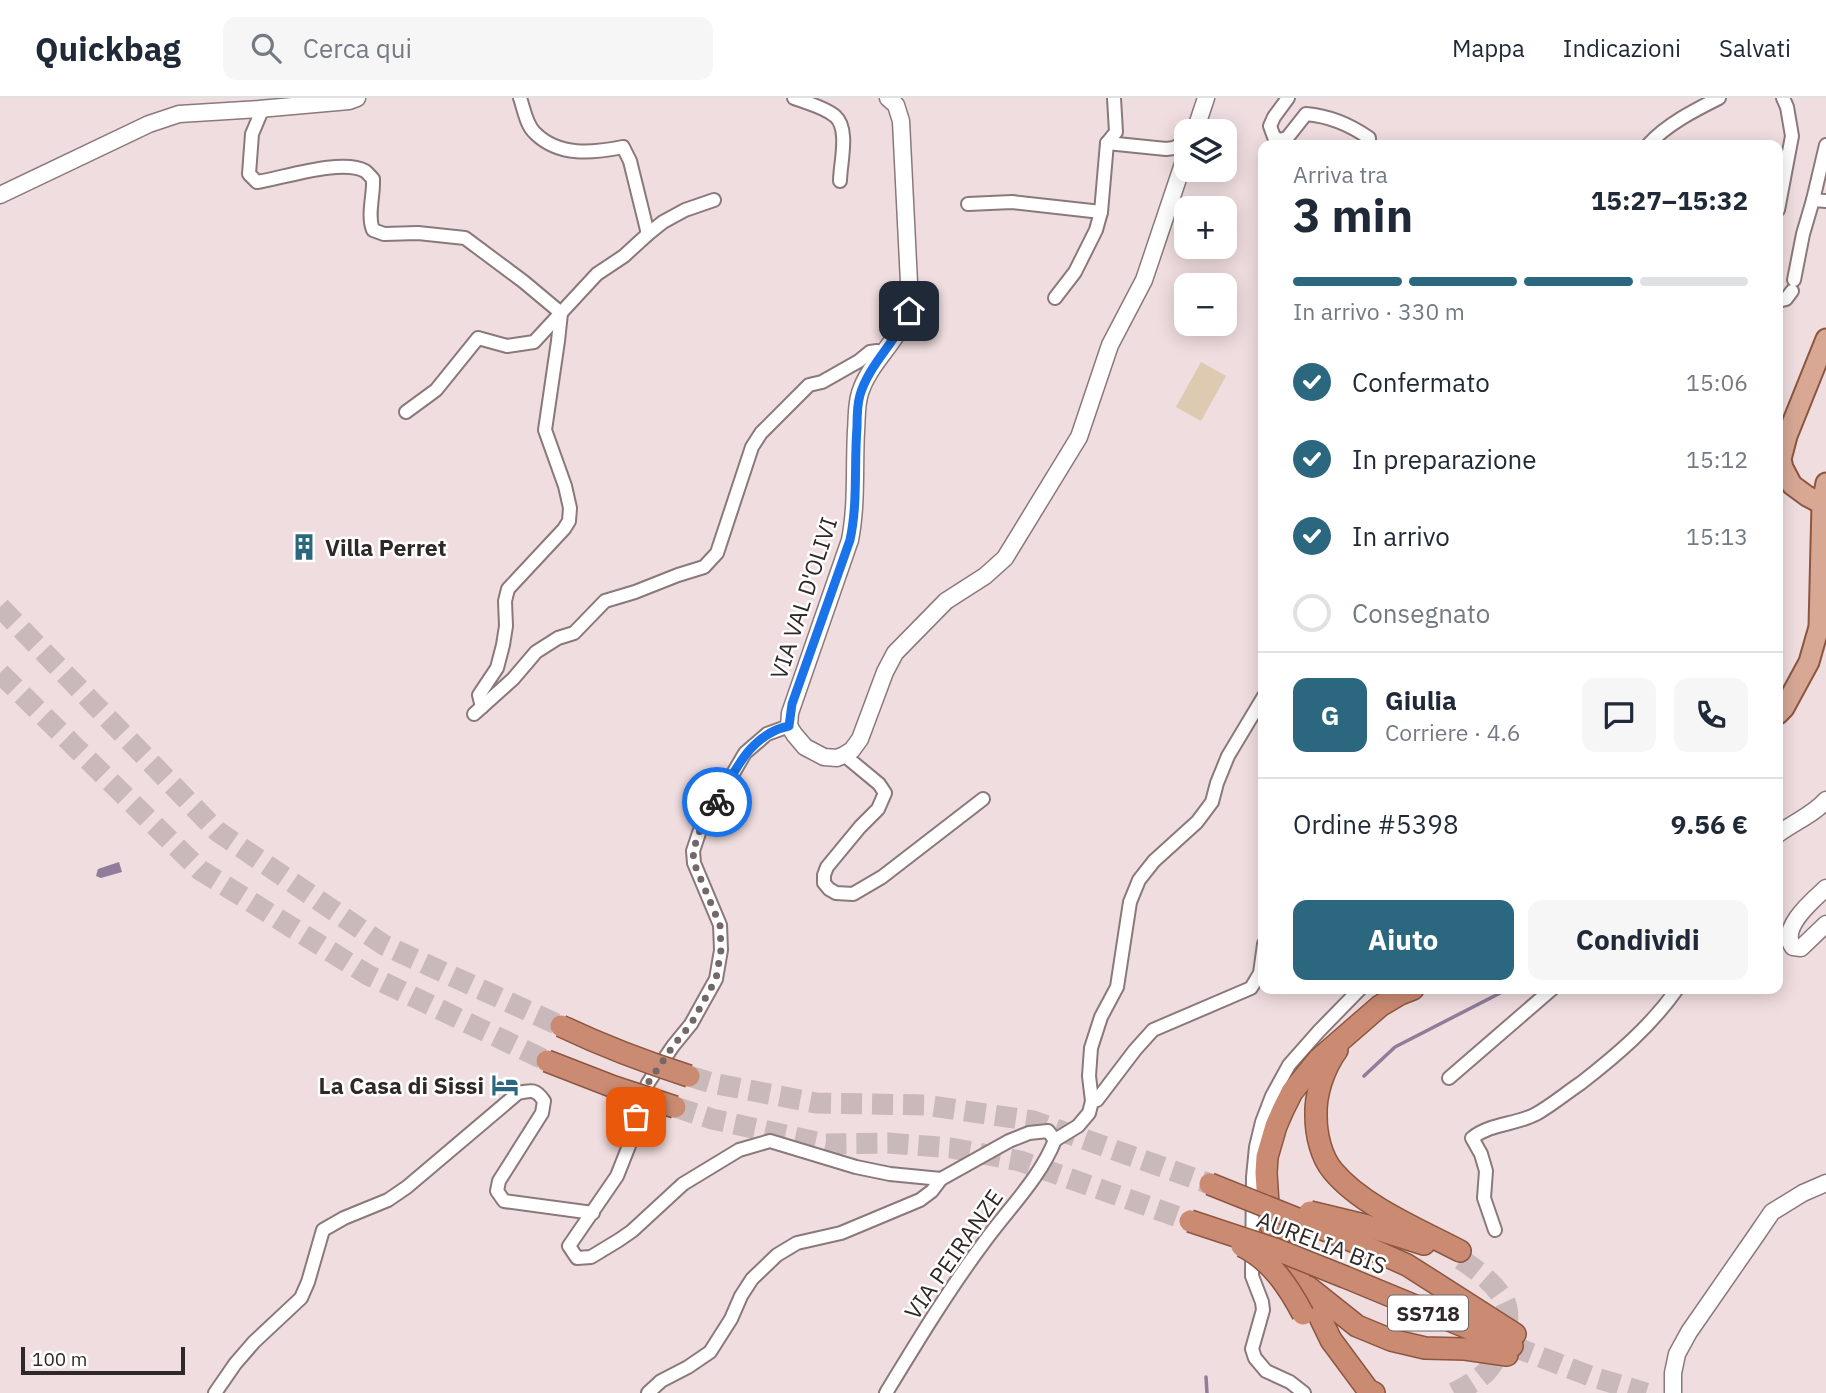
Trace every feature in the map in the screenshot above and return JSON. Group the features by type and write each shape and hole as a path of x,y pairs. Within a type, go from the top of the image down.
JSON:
{"highway":[{"path":"1374,1393 1368,1390 1331,1340 1277,1242 1269,1219 1267,1157 1276,1126 1293,1092 1319,1059 1361,1021 1400,994"},
{"path":"561,1026 614,1050 689,1076"},
{"path":"1346,1037 1330,1062 1315,1107 1319,1144 1332,1170 1358,1194 1458,1254 1403,1236 1362,1235"},
{"path":"547,1060 614,1087 675,1107"},
{"name":"AURELIA BIS","path":"1210,1184 1362,1235 1431,1279 1512,1345"},
{"name":"AURELIA BIS","path":"1362,1393 1340,1374 1325,1355 1287,1286 1258,1255 1189,1224 1275,1249 1512,1345"},
{"path":"1296,1277 1357,1326 1391,1340 1425,1348 1465,1349 1512,1345"}],"main road":[{"path":"1783,447 1826,339"},
{"path":"1783,465 1791,465 1797,470 1822,504"},
{"path":"1783,708 1810,662 1819,627 1822,504 1826,483"}],"street":[{"path":"0,195 178,114 260,109 357,98"},
{"path":"520,98 534,133 552,145 582,153 623,148 630,161 648,233"},
{"path":"794,98 823,109 836,117 841,124 843,141 840,181"},
{"name":"VIA VAL D'OLIVI","path":"789,726 792,704 850,540 855,518 858,400 866,380 905,320 910,303 901,121 895,105 888,98"},
{"path":"1055,298 1075,272 1096,230 1101,212 1107,143 1116,132 1114,98"},
{"path":"1199,119 1206,98"},
{"path":"1288,98 1270,126 1274,137 1280,140 1287,138 1306,114 1347,124 1368,140"},
{"path":"1653,140 1695,110 1719,98"},
{"path":"1783,98 1792,136 1783,184"},
{"path":"260,109 252,134 249,174 257,181 323,167 353,167 364,171 373,179 370,224 373,230 384,234 418,233 465,238 561,313"},
{"path":"1107,143 1174,148"},
{"path":"1783,299 1786,299 1793,286 1819,200 1826,145"},
{"path":"941,1179 890,1174 856,1167 771,1140 739,1150 684,1184 632,1231 591,1257 577,1258 569,1246 617,1176 634,1133 636,1117 648,1083 691,1024 716,979 721,950 720,925 694,863 693,851 700,830 746,753 768,734 789,726 800,742 814,753 831,758 852,750 860,739 885,672 895,653 946,601 985,576 1005,558 1079,437 1110,345 1144,280 1177,182"},
{"path":"406,412 436,390 478,338 507,346 534,342 597,274 624,256 648,233 685,210 714,200"},
{"path":"968,204 1012,202 1101,212"},
{"path":"561,313 545,430 565,486 570,508 569,521 508,589 503,645 497,668 479,695 478,710 536,653 558,638 574,633 605,601 704,567 717,553 751,447 761,433 809,385 822,382 870,352 883,354"},
{"path":"648,1393 661,1381 710,1352 731,1319 751,1279 777,1255 797,1243 841,1233 920,1200 932,1191 941,1179 1009,1141 1029,1133 1048,1131 1055,1140 1084,1120 1089,1114 1092,1101 1089,1076 1091,1048 1101,1017 1116,987 1130,902 1139,880 1154,861 1197,822 1212,802 1228,755 1258,706"},
{"path":"844,755 879,784 885,793 878,809 827,866 824,883 836,893 853,894 882,877 983,799"},
{"path":"1783,830 1811,814 1826,800"},
{"path":"1826,888 1798,917 1790,930 1790,942 1793,947 1801,948 1826,924"},
{"path":"1092,1101 1097,1100 1153,1030 1251,988 1258,976"},
{"path":"1304,1393 1290,1382 1266,1371 1255,1358 1252,1349 1263,1310 1252,1276 1256,1147 1267,1109 1289,1065 1355,994"},
{"path":"1449,1078 1546,994"},
{"path":"1495,1230 1484,1198 1486,1171 1472,1138 1482,1130 1535,1114 1559,1099 1634,1039 1672,994"},
{"path":"215,1393 254,1342 301,1298 323,1230 388,1200 407,1187 518,1093 530,1090 539,1094 544,1101 542,1114 499,1181 497,1191 504,1201 593,1213"},
{"name":"VIA PEIRANZE","path":"886,1393 984,1242 1047,1158 1055,1140"},
{"path":"1673,1393 1673,1373 1678,1354 1689,1332 1772,1212 1826,1183"}],"shaded area":[{"path":"1201,362 1226,376 1201,421 1176,407"},
{"path":"119,862 122,872 101,878 96,876 98,869"}],"waterway":[{"path":"1364,1076 1395,1047 1498,994"},
{"path":"1206,1377 1207,1393"}],"tunnel":[{"path":"0,607 217,831 384,945 561,1026"},
{"path":"0,673 200,870 368,975 547,1061"},
{"path":"689,1076 816,1103 925,1105 1033,1121 1210,1184"},
{"path":"675,1107 712,1119 826,1144 888,1143 951,1148 1020,1161 1190,1221"},
{"path":"1454,1393 1471,1384 1491,1366 1501,1348 1508,1317 1504,1300 1489,1281 1456,1256"},
{"path":"1512,1346 1590,1376 1646,1393"}],"way so far":[{"path":"636,1117 648,1083 691,1024 716,979 721,950 720,925 694,863 693,851 700,830 717,802"}],"place":[{"name":"Villa Perret","path":"304,547"},
{"name":"La Casa di Sissi","path":"505,1085"}],"route":[{"path":"717,802 746,753 768,734 789,726 792,704 850,540 855,518 858,400 866,380 901,328 909,311"}]}
